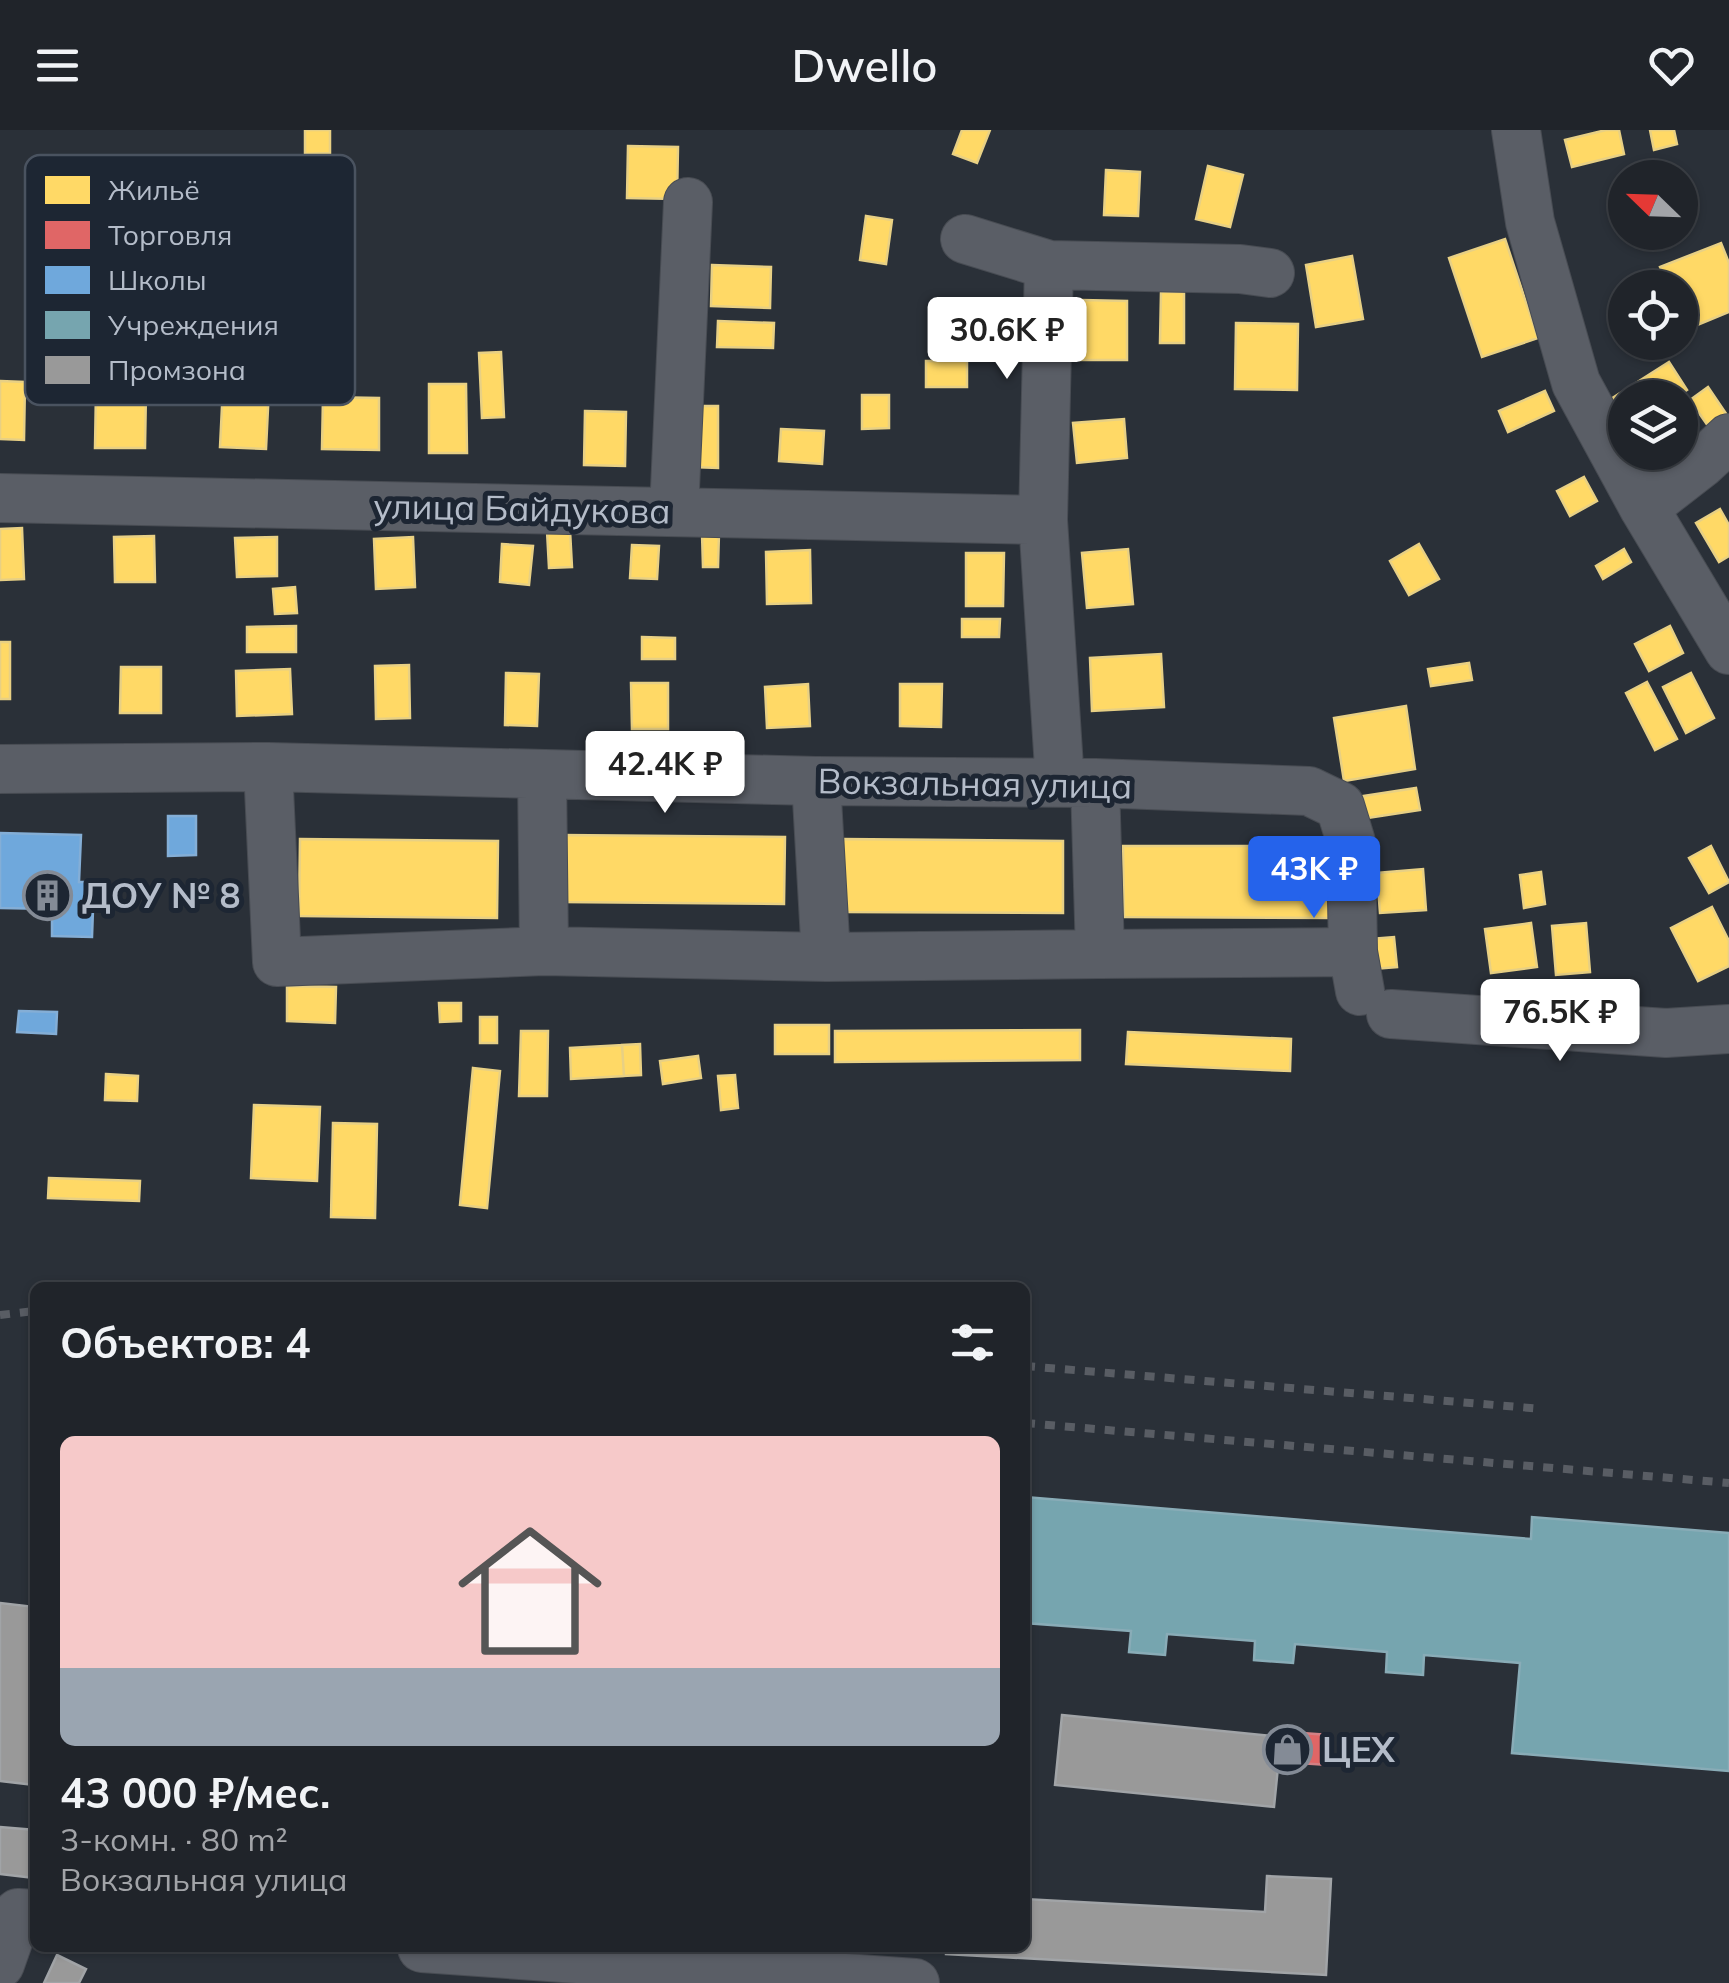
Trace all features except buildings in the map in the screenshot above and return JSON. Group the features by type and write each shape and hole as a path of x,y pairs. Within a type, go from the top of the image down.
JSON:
{"street":[{"path":"1516,130 1530,222 1576,383 1644,508 1729,650"},
{"path":"674,511 688,202"},
{"path":"964,239 1049,266 1240,269 1270,273"},
{"path":"1049,266 1043,520 1100,954"},
{"path":"1644,508 1729,438"},
{"name":"улица Байдукова","path":"0,498 1043,520"},
{"path":"268,766 277,962 544,951 826,957 1100,954 1368,986 1666,1032 1729,1028"},
{"name":"Вокзальная улица","path":"0,769 268,766 1077,783 1309,792 1340,806 1352,842 1368,986"},
{"path":"542,774 544,951"},
{"path":"816,780 826,957"},
{"path":"0,1964 18,1913"},
{"path":"478,1952 916,1983"}],"railway":[{"path":"0,1315 30,1312"},
{"path":"1030,1366 1543,1409"},
{"path":"1030,1423 1729,1483"}],"place":[{"name":"ДОУ № 8","path":"47,895"},
{"name":"ЦЕХ","path":"1287,1749"}]}
